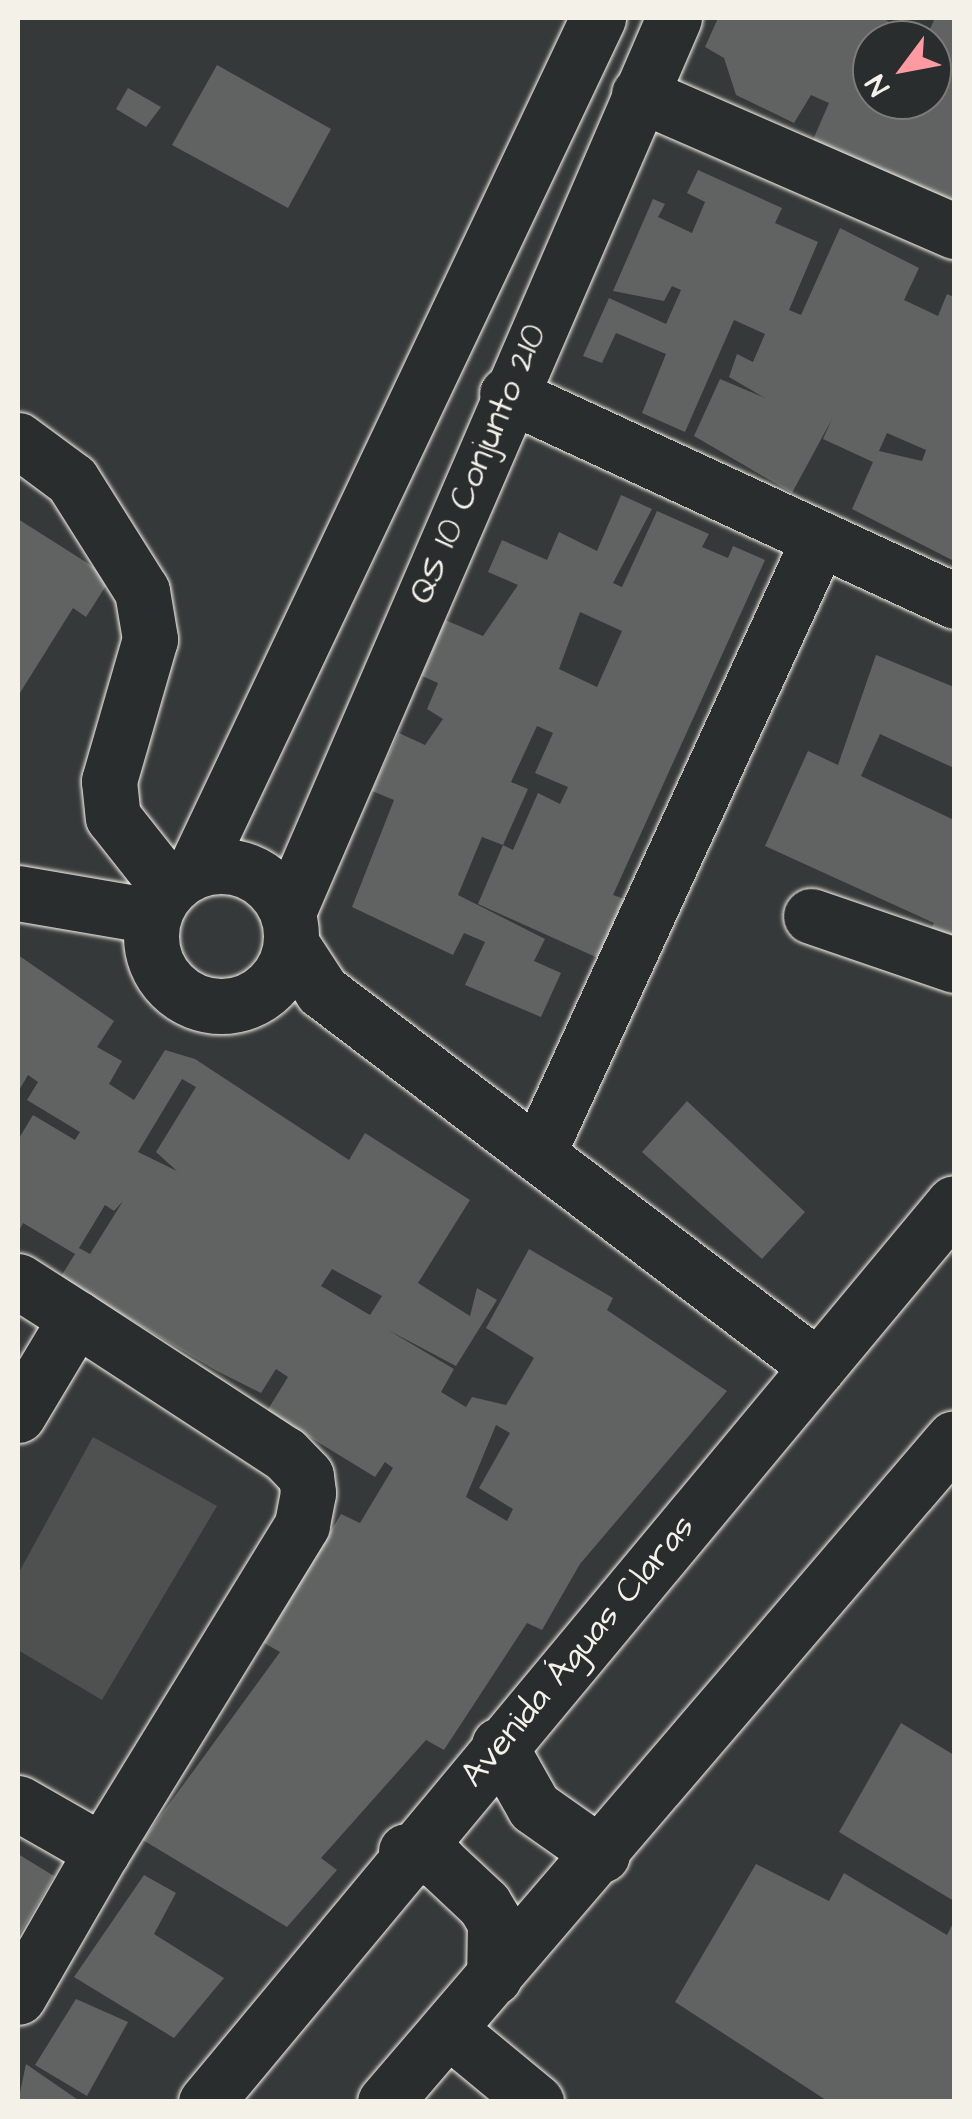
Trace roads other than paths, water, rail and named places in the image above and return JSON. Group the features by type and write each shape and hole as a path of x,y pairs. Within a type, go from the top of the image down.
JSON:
{"street":[{"path":"290,928 279,978 254,999 222,1007 190,1000 165,979 151,949 172,891 598,18"},
{"name":"QS 10 Conjunto 210","path":"290,928 507,394 674,18"},
{"path":"639,94 954,231"},
{"path":"507,394 954,602"},
{"path":"18,440 72,480 142,590 150,639 109,782 113,817 172,891"},
{"path":"540,1152 818,538"},
{"path":"18,892 172,891 250,870 290,928 322,992 540,1152 818,1367"},
{"path":"810,916 954,965"},
{"path":"254,999 365,1024"},
{"name":"Avenida Águas Claras","path":"206,2102 406,1852 954,1203"},
{"path":"18,1282 284,1454 306,1476 308,1494 302,1525 102,1851 18,1998"},
{"path":"18,1415 76,1318"},
{"path":"384,2102 602,1855 954,1438"},
{"path":"498,1745 534,1807 602,1855"},
{"path":"18,1803 102,1851"},
{"path":"406,1852 438,1861 484,1904 495,1922 494,1977"},
{"path":"449,2030 536,2102"}]}
